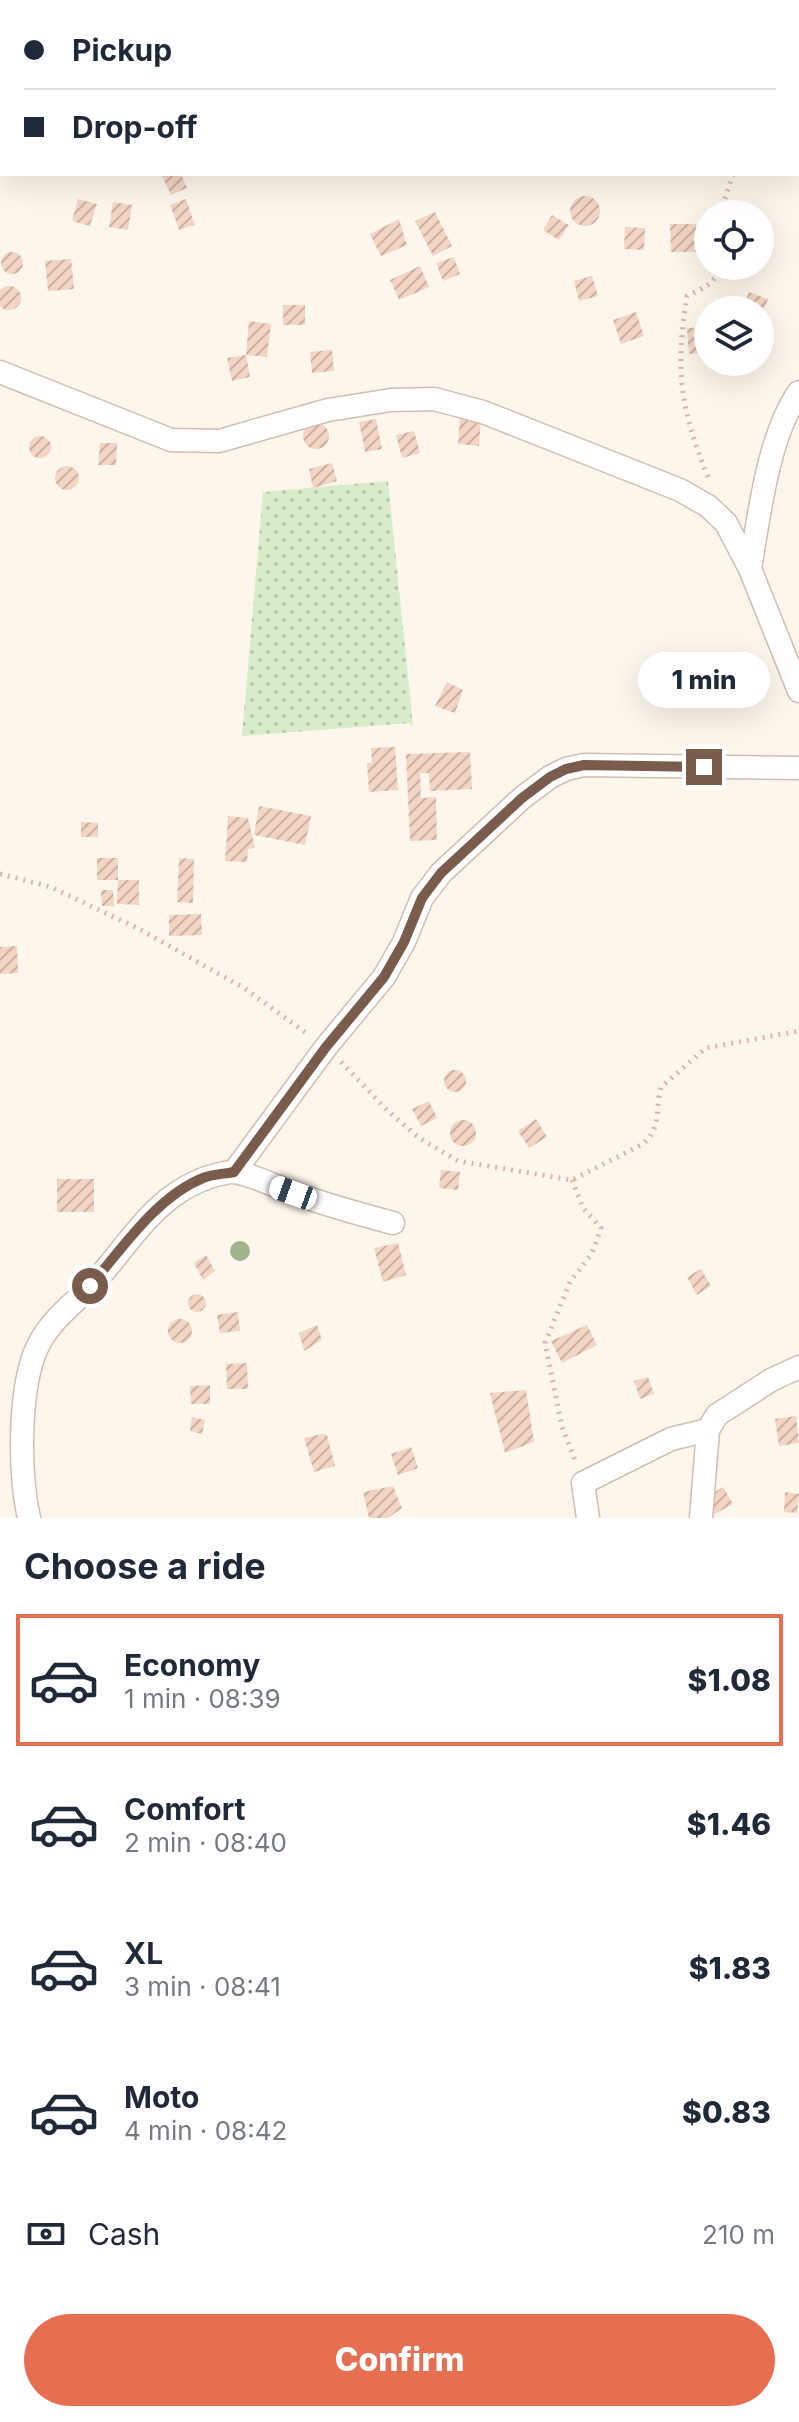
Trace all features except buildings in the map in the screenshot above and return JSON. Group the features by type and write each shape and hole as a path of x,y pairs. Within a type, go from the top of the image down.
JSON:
{"street":[{"path":"0,372 171,440 191,442 219,441 328,410 391,400 434,399 483,412 680,490 708,506 726,523 750,569 799,691"},
{"path":"750,569 764,484 790,405 799,392"},
{"path":"234,1172 326,1047 384,977 404,942 422,898 441,873 522,798 550,777 584,765 799,768"},
{"path":"29,1518 25,1498 24,1434 28,1385 36,1351 59,1314 90,1286 138,1230 173,1196 204,1177 234,1172 393,1223"},
{"path":"701,1518 708,1430 717,1415 771,1380 799,1367"},
{"path":"588,1518 583,1483 671,1439 708,1430"}],"path":[{"path":"725,200 732,176"},
{"path":"709,479 691,435 680,376 687,296 714,280"},
{"path":"0,874 51,887 141,930 244,988 326,1047 419,1138 458,1161 572,1180 652,1137 658,1120 661,1087 706,1048 799,1031"},
{"path":"572,1180 583,1208 601,1228 592,1253 570,1282 545,1343 562,1427 583,1483"}],"green space":[{"path":"388,481 413,726 409,723 242,736 263,492"}],"route":[{"path":"90,1286 138,1230 173,1196 204,1177 234,1172 326,1047 384,977 404,942 422,898 441,873 522,798 550,777 584,765 704,767"}]}
